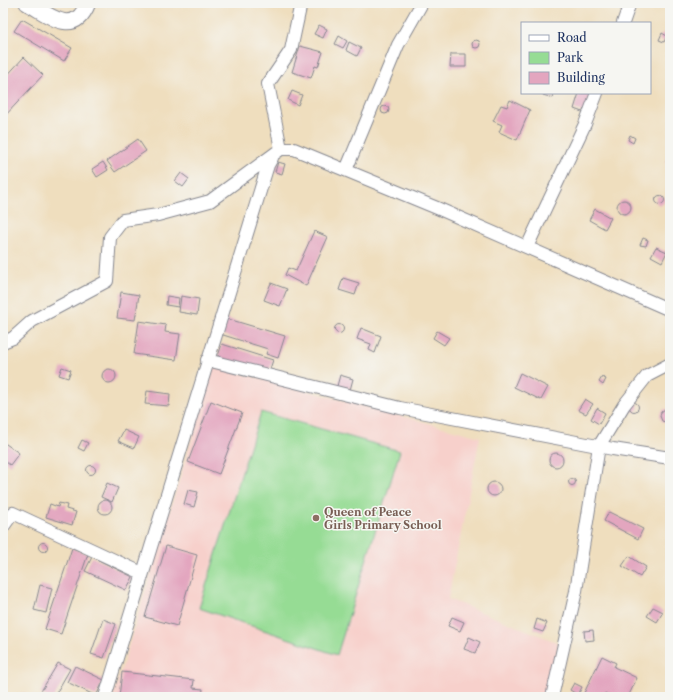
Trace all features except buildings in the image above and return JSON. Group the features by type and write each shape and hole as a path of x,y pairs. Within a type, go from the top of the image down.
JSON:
{"street":[{"path":"27,3 60,21 71,23 80,18 88,3"},
{"path":"105,697 268,164 278,152 268,84 291,50 301,3"},
{"path":"346,170 398,45 422,3"},
{"path":"623,22 630,3"},
{"path":"527,247 585,124 597,94"},
{"path":"3,342 13,338 32,321 107,281 110,236 123,220 158,215 210,201 278,152 294,149 527,247 670,310"},
{"path":"207,360 400,408 670,458"},
{"path":"552,697 576,591 599,446 624,405 647,376 670,364"},
{"path":"3,527 13,513 142,573"}],"shaded area":[{"name":"Queen of Peace Girls Primary School","path":"214,366 480,437 448,599 559,643 547,697 113,697"}],"green space":[{"path":"261,412 400,451 337,655 199,608"}],"place":[{"name":"Queen of Peace Girls Primary School","path":"316,518"}]}
